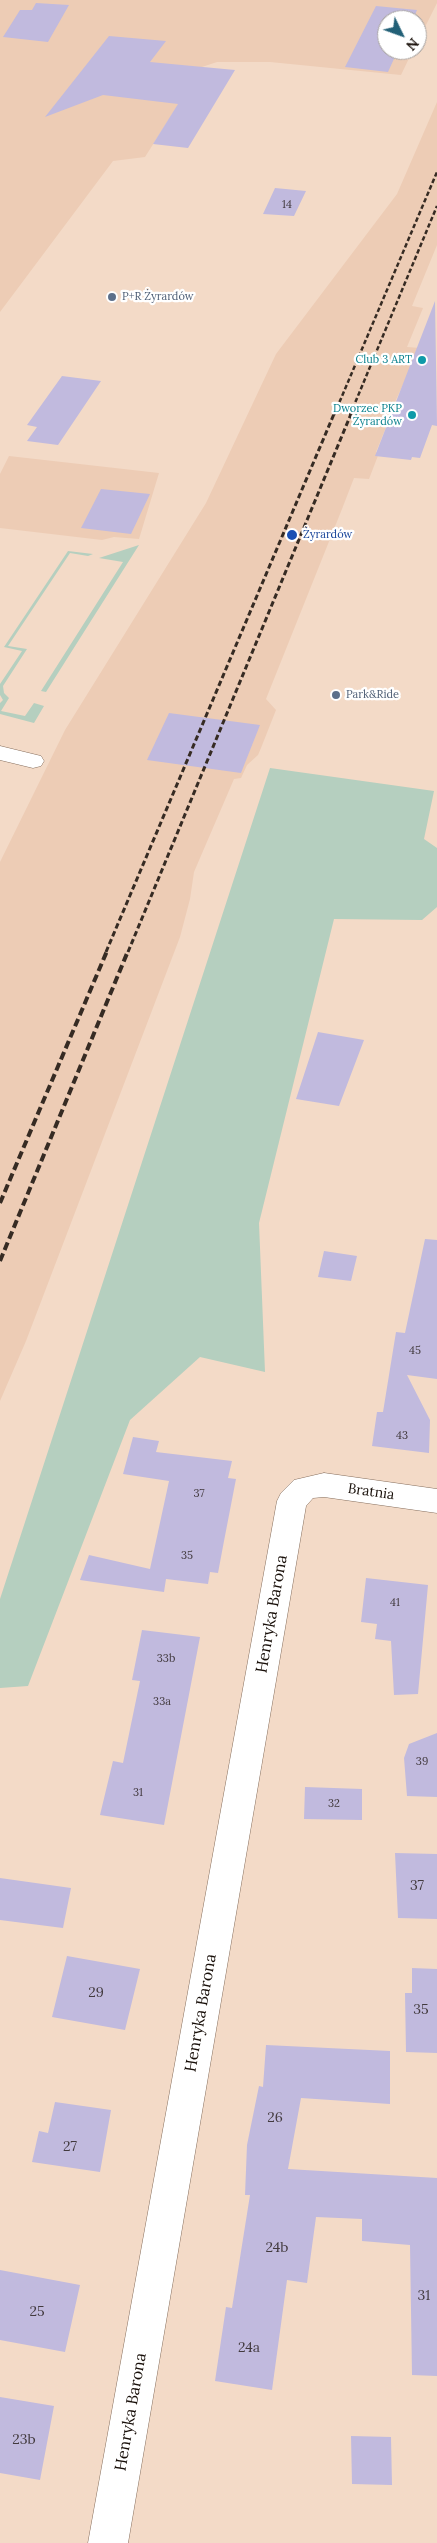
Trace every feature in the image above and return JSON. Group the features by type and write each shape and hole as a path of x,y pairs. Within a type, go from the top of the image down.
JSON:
{"street":[{"path":"0,753 32,760"},
{"name":"Bratnia","path":"305,1488 324,1485 437,1501"},
{"name":"Henryka Barona","path":"108,2543 292,1501 305,1488"}],"shaded area":[{"path":"0,0 437,0 427,23 427,10 377,10 377,60 408,60 401,75 270,62 217,62 202,67 145,157 113,161 0,312"},
{"path":"437,102 437,245 412,306 423,308 407,347 420,348 395,402 392,402 386,419 389,420 376,452 379,453 369,479 354,478 266,699 276,710 258,755 247,765 241,778 234,779 194,872 190,899 180,937 26,1341 0,1401 0,862 65,730 206,503 276,354 397,194"},
{"path":"9,456 159,473 139,539 114,537 102,540 0,528 0,474"}],"green space":[{"path":"139,545 46,692 41,691 123,562 99,558"},
{"path":"68,551 93,554 88,556 70,553 8,646 27,649 3,686 4,693 9,698 1,711 25,716 34,703 44,706 34,723 0,714 0,703 3,700 0,695 0,684 22,651 4,647"},
{"path":"270,768 434,791 424,839 437,848 437,907 422,920 334,919 259,1223 265,1372 200,1357 130,1420 28,1686 0,1688 0,1599"}],"building":[{"path":"36,3 69,5 48,42 3,37 20,10 32,10"},
{"path":"376,6 417,10 377,10 377,60 393,60 388,72 345,67"},
{"path":"109,36 166,41 150,62 235,70 188,148 153,144 178,104 103,95 45,117"},
{"path":"275,188 306,191 294,216 263,214"},
{"name":"Dworzec PKP Żyrardów","path":"435,301 437,426 432,425 420,458 412,457 411,460 375,456"},
{"path":"62,376 101,381 58,445 27,441 37,427 27,425"},
{"path":"101,489 150,494 131,534 81,528"},
{"path":"169,713 260,725 241,773 147,760"},
{"path":"318,1032 364,1040 339,1106 296,1099"},
{"path":"425,1239 437,1240 437,1379 407,1375 430,1420 429,1453 372,1446 377,1412 383,1412 396,1332 405,1333"},
{"path":"324,1251 357,1256 351,1281 318,1277"},
{"path":"133,1437 159,1441 156,1452 232,1461 228,1478 236,1479 218,1573 210,1572 208,1584 166,1579 164,1592 80,1580 89,1555 150,1569 169,1481 123,1474"},
{"path":"366,1578 428,1585 418,1694 394,1695 391,1641 375,1639 377,1624 361,1622"},
{"path":"142,1630 200,1637 164,1825 100,1815 113,1761 123,1763 140,1681 132,1680"},
{"path":"437,1733 437,1797 407,1796 404,1758 409,1744"},
{"path":"305,1787 362,1789 362,1820 304,1819"},
{"path":"395,1853 437,1854 437,1919 398,1918"},
{"path":"0,1878 71,1888 63,1928 0,1920"},
{"path":"67,1956 140,1969 125,2030 52,2017"},
{"path":"412,1968 437,1969 437,2053 406,2052 405,1993 412,1993"},
{"path":"266,2045 390,2051 390,2104 301,2098 288,2169 437,2178 437,2376 412,2375 410,2245 362,2241 362,2219 316,2217 307,2283 287,2280 272,2390 215,2381 226,2307 232,2308 250,2195 245,2195 247,2145 259,2086 263,2087"},
{"path":"55,2102 111,2110 100,2172 32,2162 39,2131 48,2133"},
{"path":"0,2270 80,2285 65,2352 0,2340"},
{"path":"0,2397 54,2406 40,2480 0,2473"},
{"path":"351,2436 391,2437 392,2485 352,2484"}],"railway":[{"path":"334,415 437,172"},
{"path":"350,415 437,206"},
{"path":"106,952 334,414"},
{"path":"128,952 351,414"},
{"path":"0,1203 107,951"},
{"path":"0,1261 128,951"}],"place":[{"name":"P+R Żyrardów","path":"112,297"},
{"name":"Club 3 ART","path":"422,360"},
{"name":"Dworzec PKP Żyrardów","path":"412,415"},
{"name":"Żyrardów","path":"292,535"},
{"name":"Park&Ride","path":"336,695"}]}
